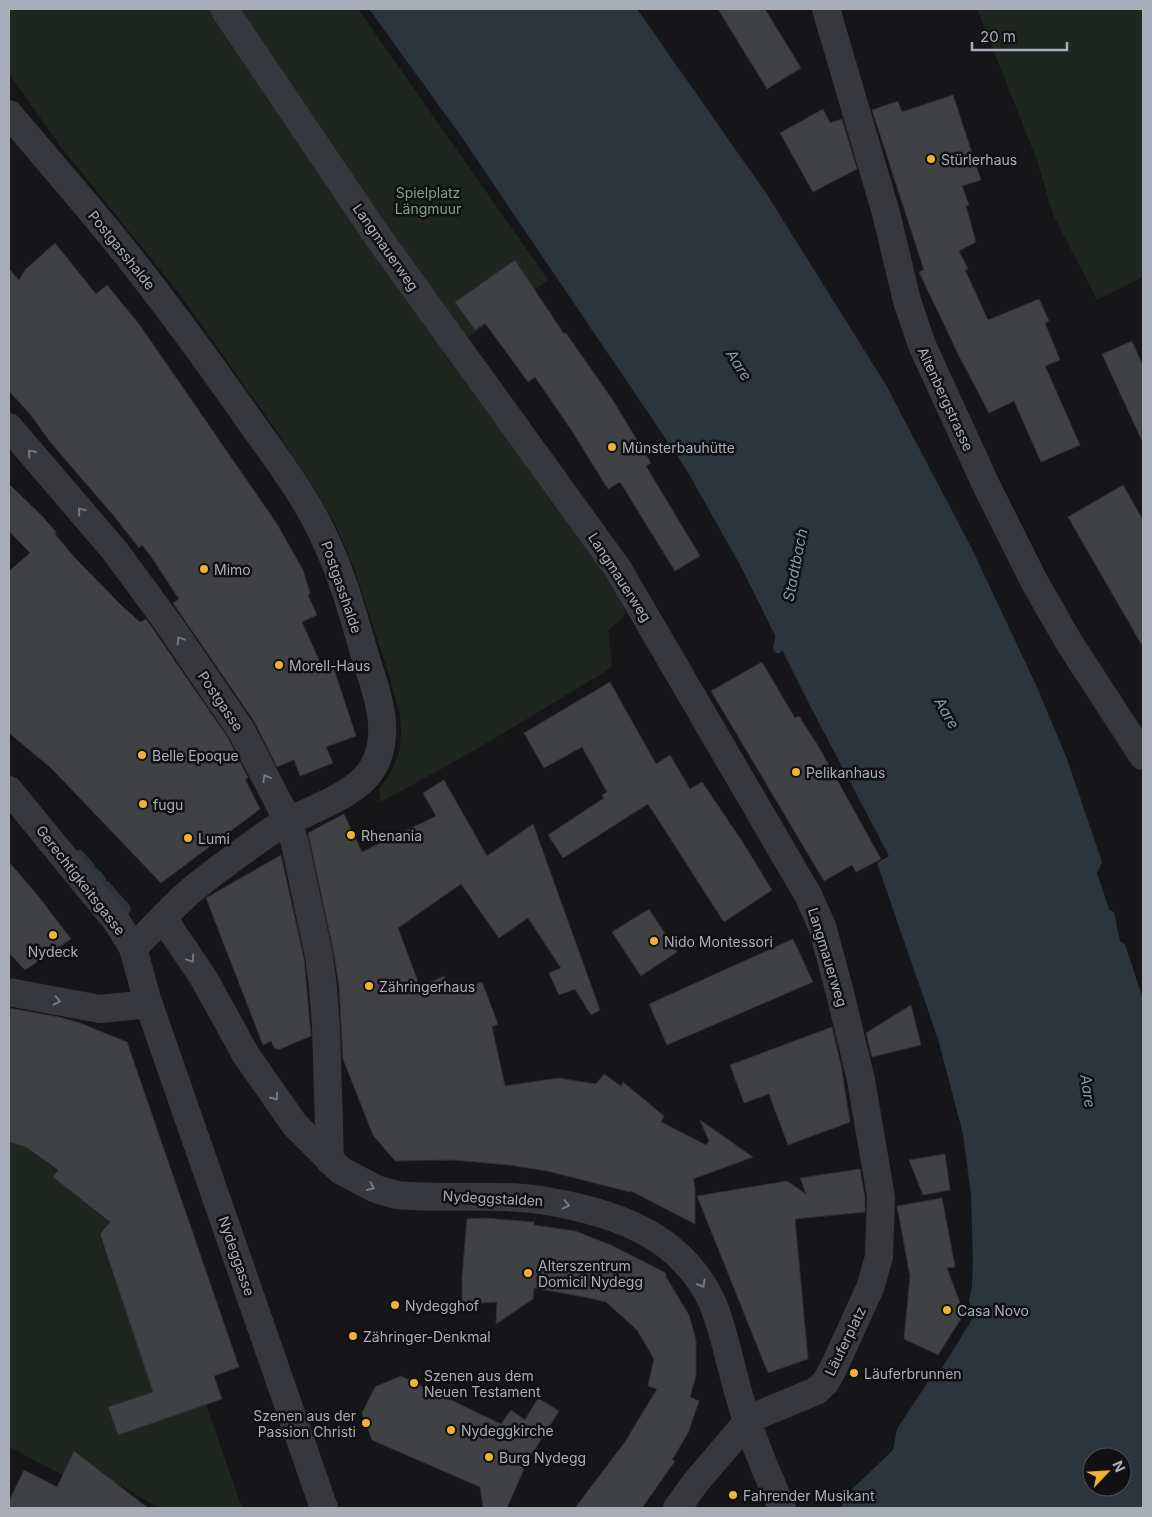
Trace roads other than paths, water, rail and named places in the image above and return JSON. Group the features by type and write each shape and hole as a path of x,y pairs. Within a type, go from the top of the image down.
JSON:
{"street":[{"name":"Langmauerweg","path":"224,9 378,237 618,569 808,895 824,933 858,1063 880,1183 882,1210"},
{"name":"Altenbergstrasse","path":"826,9 886,213 907,301 922,346 982,476 1035,583 1070,644 1143,756"},
{"name":"Postgasshalde","path":"9,114 118,243 166,304 303,498 324,536 341,578 378,698 381,718 381,742 374,766 361,783 350,791 271,831 185,896 133,948"},
{"name":"Postgasse","path":"9,427 115,551 168,623 241,730 288,821 295,844 319,956 323,987 330,1161"},
{"name":"Gerechtigkeitsgasse","path":"9,790 117,922 133,948 149,1004"},
{"name":"Nydeggstalden","path":"163,918 203,977 246,1055 295,1125 330,1161 353,1178 376,1190 406,1195 493,1196 551,1202 602,1213 630,1224 669,1246 702,1282 713,1304 728,1349 747,1422"},
{"path":"9,992 100,1010 149,1004"},
{"name":"Nydeggasse","path":"149,1004 324,1508"},
{"name":"Läuferplatz","path":"747,1422 764,1412 816,1391 825,1382 833,1369 874,1278 879,1257 882,1210"},
{"path":"677,1508 696,1482 747,1422 782,1508"}],"water":[{"name":"Aare","path":"369,9 637,9 766,193 886,385 972,549 1036,685 1067,759 1102,862 1097,873 1109,910 1114,912 1120,941 1125,944 1143,999 1143,1508 841,1508 847,1494 893,1450 897,1429 931,1377 936,1378 974,1316 969,1301 972,1286 973,1260 971,1195 963,1134 938,1039 877,863 889,856 806,698 739,563 686,469 461,136"}],"waterway":[{"name":"Stadtbach","path":"778,648 782,630"},
{"name":"Stadtbach","path":"79,855 90,867"},
{"name":"Stadtbach","path":"95,873 101,880"},
{"name":"Stadtbach","path":"106,886 126,909"}],"place":[{"name":"Stürlerhaus","path":"931,159"},
{"name":"Münsterbauhütte","path":"612,447"},
{"name":"Mimo","path":"204,569"},
{"name":"Morell-Haus","path":"279,665"},
{"name":"Belle Epoque","path":"142,755"},
{"name":"Pelikanhaus","path":"796,772"},
{"name":"fugu","path":"143,804"},
{"name":"Rhenania","path":"351,835"},
{"name":"Lumi","path":"188,838"},
{"name":"Nydeck","path":"53,935"},
{"name":"Nido Montessori","path":"654,941"},
{"name":"Zähringerhaus","path":"369,986"},
{"name":"Alterszentrum Domicil Nydegg","path":"528,1273"},
{"name":"Nydegghof","path":"395,1305"},
{"name":"Casa Novo","path":"947,1310"},
{"name":"Zähringer-Denkmal","path":"353,1336"},
{"name":"Läuferbrunnen","path":"854,1373"},
{"name":"Szenen aus dem Neuen Testament","path":"414,1383"},
{"name":"Szenen aus der Passion Christi","path":"366,1423"},
{"name":"Nydeggkirche","path":"451,1430"},
{"name":"Burg Nydegg","path":"489,1457"},
{"name":"Fahrender Musikant","path":"733,1495"}],"park label":[{"name":"Spielplatz Längmuur","path":"428,200"}]}
